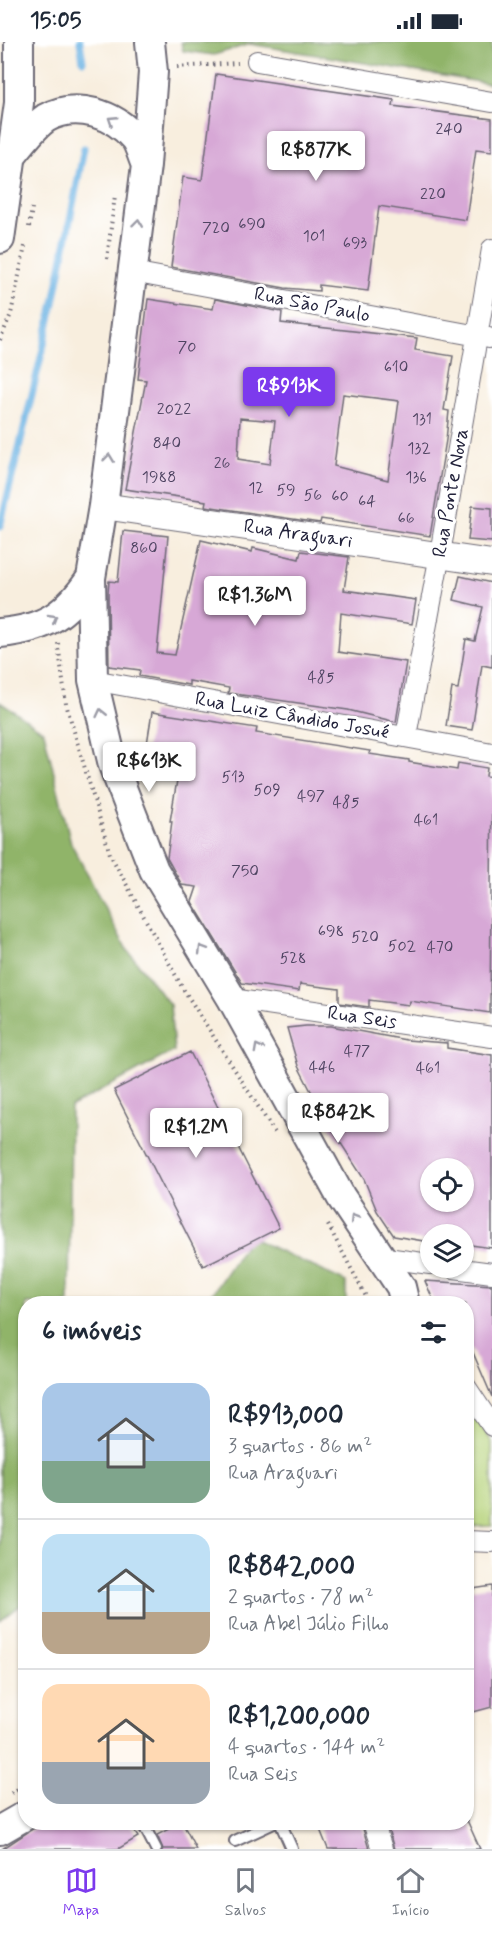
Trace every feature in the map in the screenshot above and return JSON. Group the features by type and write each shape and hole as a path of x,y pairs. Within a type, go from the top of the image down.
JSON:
{"main road":[{"path":"13,241 11,156 19,103 19,42"},
{"path":"152,55 146,165 119,268 103,506 91,578 93,680 113,765 154,870 232,999 330,1178 405,1296"},
{"path":"11,156 47,118 72,111 99,112 115,120 135,139 146,165"},
{"path":"0,633 24,631 51,620 75,602 91,578"},
{"path":"0,1830 18,1820"}],"street":[{"path":"257,61 492,102"},
{"name":"Rua Ponte Nova","path":"406,736 440,554 485,337 492,249"},
{"name":"Rua São Paulo","path":"119,268 485,337"},
{"name":"Rua Araguari","path":"103,506 492,563"},
{"name":"Rua Luiz Cândido Josué","path":"93,680 492,753"},
{"name":"Rua Seis","path":"232,999 492,1037"},
{"path":"379,1257 420,1263"},
{"path":"474,1271 492,1273"},
{"path":"474,1399 492,1426"},
{"path":"474,1541 492,1542"},
{"path":"376,1830 382,1849"}],"lane":[{"path":"146,1830 156,1849"},
{"path":"235,1841 260,1830"},
{"path":"282,1830 292,1849"}],"path":[{"path":"152,55 257,61"},
{"path":"117,189 119,268"},
{"path":"28,232 33,199"},
{"path":"0,340 11,314 13,241"}],"green space":[{"path":"181,42 492,42 492,84 250,44 214,55 183,51"},
{"path":"0,702 44,732 71,843 126,948 170,1005 174,1051 71,1107 69,1296 18,1296 18,1607 0,1621"},
{"path":"250,1237 346,1282 346,1296 210,1296"},
{"path":"474,1414 492,1442 492,1526 474,1527"}],"building":[{"path":"216,74 394,100 393,106 492,119 492,151 476,149 466,220 379,206 368,291 319,285 319,291 285,288 171,267 183,177 202,180"},
{"path":"148,299 213,309 215,299 282,312 281,323 417,338 415,350 453,356 444,410 449,411 446,440 430,536 321,519 320,523 205,506 206,501 125,489 146,380 138,379","holes":["343,394 399,401 388,480 334,466","240,418 275,421 270,464 238,459"]},
{"path":"472,506 492,508 492,542 468,540"},
{"path":"123,531 168,536 157,653 175,655 201,540 252,552 253,548 299,559 301,551 349,557 344,590 416,600 412,624 341,613 338,652 406,662 396,722 348,710 228,693 229,688 189,681 189,685 139,676 140,670 109,666 109,581 118,582"},
{"path":"460,576 492,583 492,667 482,665 472,730 446,726 452,688 458,689 466,639 475,641 483,607 454,600"},
{"path":"152,712 257,728 256,733 370,751 369,754 409,760 409,762 457,770 458,763 487,768 486,776 492,777 490,1013 410,1001 409,1005 369,1000 369,1007 339,1003 339,989 300,984 299,991 242,983 192,902 197,887 182,885 167,858 172,821 170,821 180,763 145,757"},
{"path":"331,1026 406,1040 447,1043 447,1048 492,1055 492,1248 474,1245 474,1224 420,1224 420,1240 394,1236 377,1211 364,1179 333,1131 308,1100 314,1097 298,1066 287,1028"},
{"path":"190,1052 279,1228 203,1266 114,1090"},
{"path":"425,1281 492,1285 492,1397 474,1355 474,1296 432,1296"},
{"path":"492,1586 492,1707 474,1712 474,1589"},
{"path":"31,1830 133,1830 138,1837 118,1849 2,1849"},
{"path":"167,1830 186,1830 196,1849 163,1849 157,1835"},
{"path":"320,1830 363,1830 369,1849 328,1849"},
{"path":"388,1830 471,1830 480,1849 394,1849"}],"waterway":[{"path":"80,42 83,61"},
{"path":"0,527 54,303 84,148"}]}
